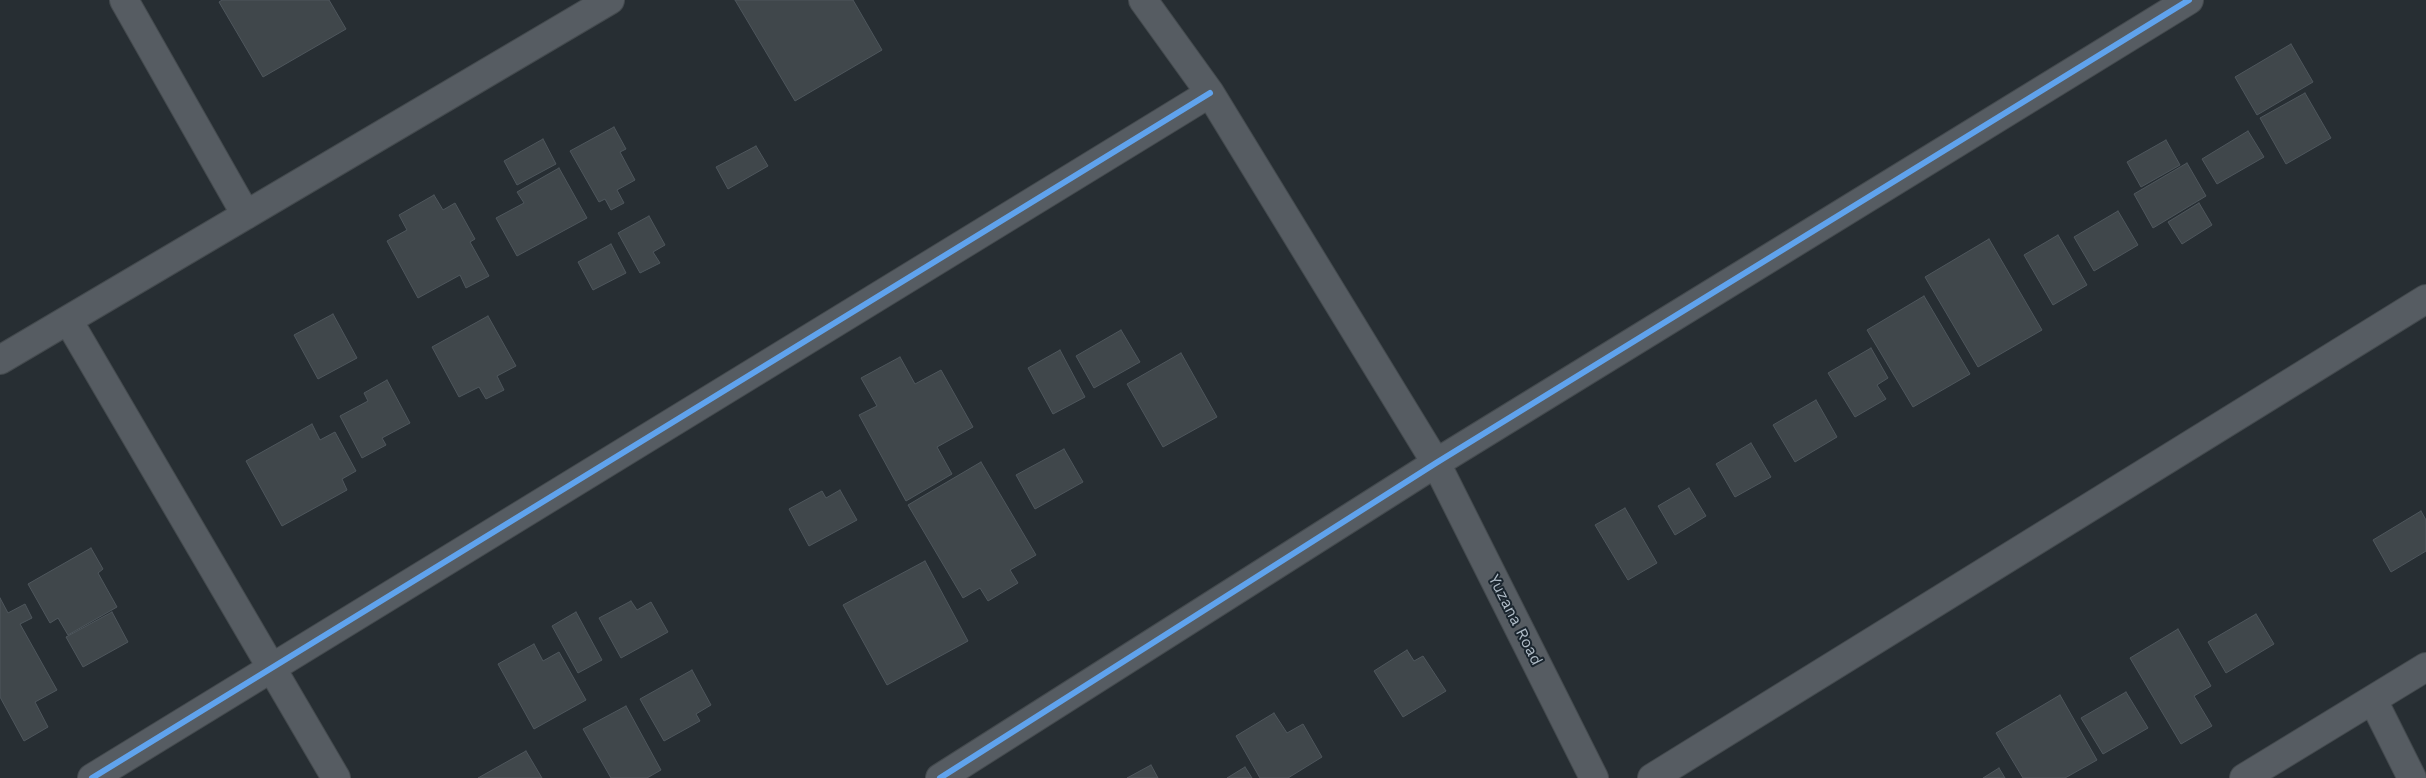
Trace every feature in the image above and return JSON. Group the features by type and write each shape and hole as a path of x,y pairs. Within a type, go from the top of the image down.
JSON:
{"street":[{"path":"124,0 246,215"},
{"path":"0,360 246,215 578,8 610,0"},
{"name":"Yuzana Road","path":"1143,0 1210,93 1436,463 1594,778"},
{"path":"940,778 1436,463 2189,0"},
{"path":"92,778 1210,93"},
{"path":"1652,778 2426,299"},
{"path":"68,320 336,778"},
{"path":"2244,778 2426,667"},
{"path":"2373,700 2412,778"}],"building":[{"path":"222,0 329,0 346,29 263,77 219,2"},
{"path":"735,0 853,0 882,50 795,101"},
{"path":"2291,44 2313,82 2257,115 2235,77"},
{"path":"2305,93 2331,138 2286,164 2260,118"},
{"path":"614,127 626,149 620,152 635,180 617,190 624,203 611,210 605,199 599,202 570,151"},
{"path":"2248,131 2264,157 2217,184 2202,159"},
{"path":"543,139 556,164 517,185 504,161"},
{"path":"2166,140 2180,165 2141,187 2127,162"},
{"path":"756,146 768,166 728,189 716,167"},
{"path":"2187,163 2206,196 2153,228 2134,194"},
{"path":"559,168 587,218 517,256 496,218 524,203 517,192"},
{"path":"434,195 443,210 455,203 475,239 470,242 489,276 466,288 460,275 418,298 387,241 407,230 399,215"},
{"path":"2199,203 2212,225 2182,244 2168,222"},
{"path":"2118,211 2138,245 2094,271 2074,237"},
{"path":"649,216 665,245 653,252 660,263 640,273 618,233"},
{"path":"2058,235 2087,285 2053,305 2024,255"},
{"path":"1989,239 2042,330 1978,367 1925,277"},
{"path":"611,244 626,273 593,290 578,262"},
{"path":"1924,296 1970,374 1913,407 1867,330"},
{"path":"333,314 357,358 318,379 294,335"},
{"path":"488,316 516,366 497,376 504,390 486,399 479,387 459,397 432,347"},
{"path":"1121,330 1140,362 1094,388 1076,356"},
{"path":"1871,348 1888,378 1877,385 1886,399 1855,417 1828,373"},
{"path":"1060,350 1085,397 1053,414 1028,368"},
{"path":"1181,353 1217,417 1163,447 1127,384"},
{"path":"900,357 915,384 941,370 973,427 937,447 952,474 906,501 859,415 877,406 861,378"},
{"path":"387,380 410,423 382,438 386,445 362,458 340,416 368,401 364,393"},
{"path":"1816,400 1837,437 1795,462 1773,425"},
{"path":"312,424 320,440 335,432 356,471 342,479 347,490 282,526 246,461"},
{"path":"1751,443 1771,477 1735,497 1716,464"},
{"path":"1064,449 1083,482 1035,509 1016,475"},
{"path":"981,462 1036,555 1010,570 1018,583 988,601 980,588 963,598 908,505"},
{"path":"1689,488 1706,516 1675,535 1658,506"},
{"path":"840,490 857,520 809,546 789,509 822,491 826,498"},
{"path":"1625,508 1657,563 1628,580 1595,525"},
{"path":"2421,511 2426,520 2426,551 2391,572 2373,540"},
{"path":"91,548 103,569 98,573 117,607 68,635 58,618 50,623 28,584"},
{"path":"925,561 968,641 887,685 843,605"},
{"path":"0,598 8,613 25,604 32,618 20,624 57,690 35,702 48,727 24,741 0,697"},
{"path":"631,601 637,610 651,602 668,632 621,658 599,618"},
{"path":"112,612 128,642 83,667 66,637"},
{"path":"576,612 602,660 578,673 552,626"},
{"path":"2256,614 2274,644 2226,673 2208,642"},
{"path":"2178,629 2211,686 2194,696 2212,726 2181,744 2130,658"},
{"path":"534,644 543,661 559,652 586,700 534,729 498,664"},
{"path":"1407,650 1414,661 1423,656 1446,691 1403,717 1374,671"},
{"path":"692,670 711,705 696,714 700,721 664,741 640,699"},
{"path":"2126,692 2148,728 2103,754 2081,718"},
{"path":"2060,695 2097,760 2065,778 2023,778 1996,733"},
{"path":"626,706 661,770 647,778 611,778 583,729"},
{"path":"1274,713 1287,733 1303,724 1322,757 1288,778 1260,778 1236,736"},
{"path":"526,751 542,778 478,778"},
{"path":"1151,765 1158,778 1127,778"},
{"path":"1245,767 1252,778 1227,778"},
{"path":"1999,768 2005,778 1983,778"}],"cycle path":[{"path":"940,778 1436,463 2189,0"},
{"path":"92,778 1210,93"}]}
